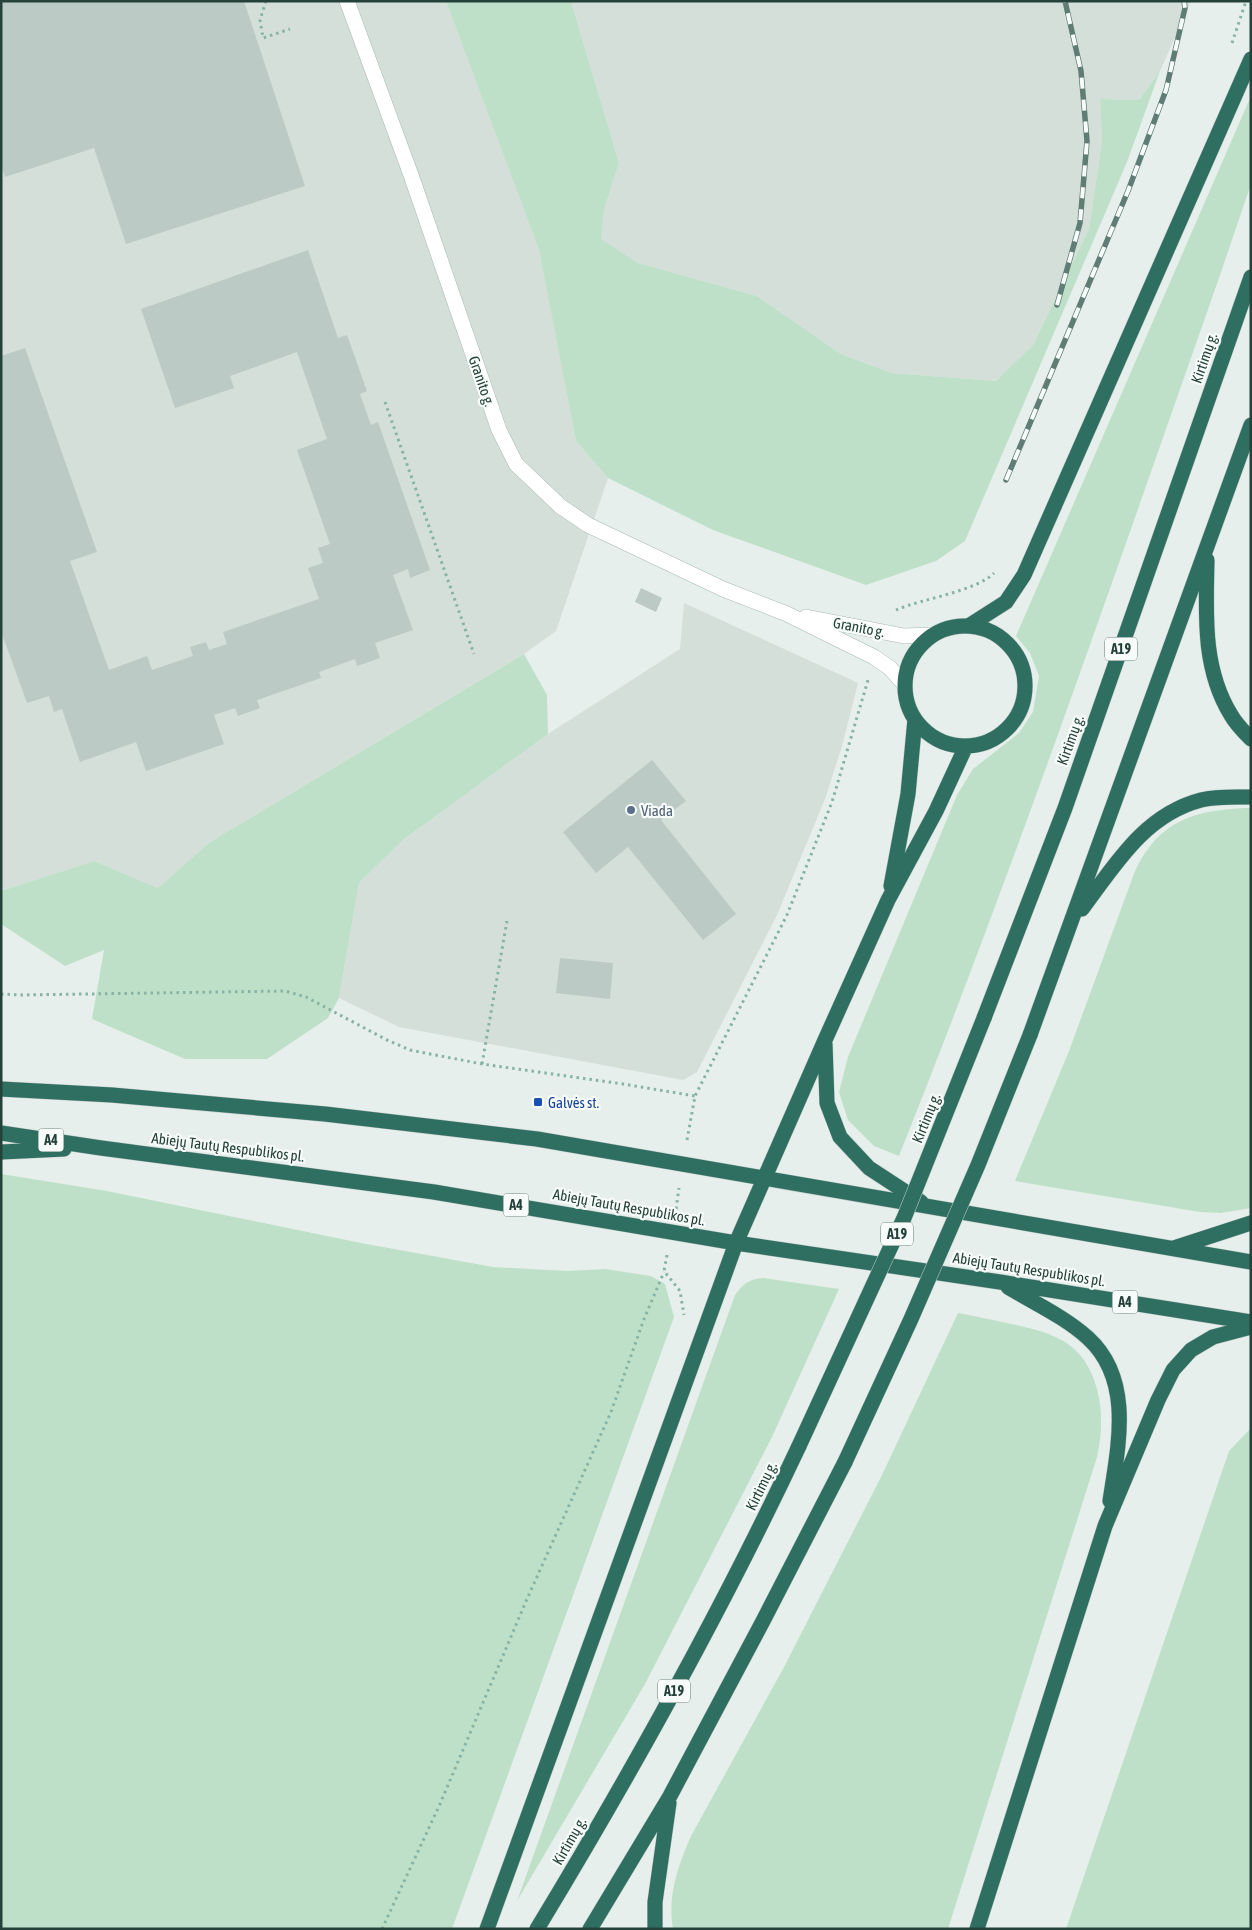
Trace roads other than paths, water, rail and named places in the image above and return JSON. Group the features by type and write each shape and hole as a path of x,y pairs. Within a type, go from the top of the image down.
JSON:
{"highway":[{"path":"970,625 1006,602 1024,575 1251,59"},
{"name":"Kirtimų g.","path":"537,1929 636,1760 705,1634 763,1522 800,1446 904,1218 984,1018 1064,808 1251,276"},
{"path":"590,1929 670,1796 780,1588 844,1462 911,1319 974,1174 1030,1036 1251,425"},
{"path":"1206,549 1208,653 1217,686 1231,716 1251,739"},
{"path":"970,625 992,632 1010,645 1022,665 1025,688 1020,710 1008,729 988,741 966,746 943,742 927,732 915,719 907,702 904,684 908,666 917,648 932,635 950,627 970,625"},
{"path":"888,900 908,794 915,719"},
{"path":"487,1929 736,1243 824,1040 888,900 936,811 966,746"},
{"path":"1072,922 1127,848 1151,824 1176,809 1201,800 1251,797"},
{"path":"824,1040 826,1103 840,1137 869,1168 928,1206"},
{"path":"1,1089 112,1095 326,1114 537,1139 1251,1262"},
{"name":"Abiejų Tautų Respublikos pl.","path":"1,1133 434,1192 736,1243 1251,1322"},
{"path":"1,1152 101,1148"},
{"path":"1172,1248 1251,1223"},
{"path":"1000,1282 1072,1325 1089,1339 1104,1359 1114,1380 1120,1411 1119,1436 1106,1526"},
{"path":"978,1929 1106,1526 1158,1400 1173,1370 1191,1350 1214,1337 1251,1327"},
{"path":"655,1929 655,1902 670,1796"}],"street":[{"name":"Granito g.","path":"347,1 499,430 516,464 560,506 588,525 723,589 787,614 874,657 890,668 904,684"},
{"name":"Granito g.","path":"787,614 904,636 932,635"}],"railway":[{"path":"1057,305 1080,223 1087,141 1081,71 1065,1"},
{"path":"1006,480 1128,191 1166,90 1185,8 1184,1"}],"place":[{"name":"Viada","path":"631,810"},
{"name":"Galvės st.","path":"538,1102"}]}
